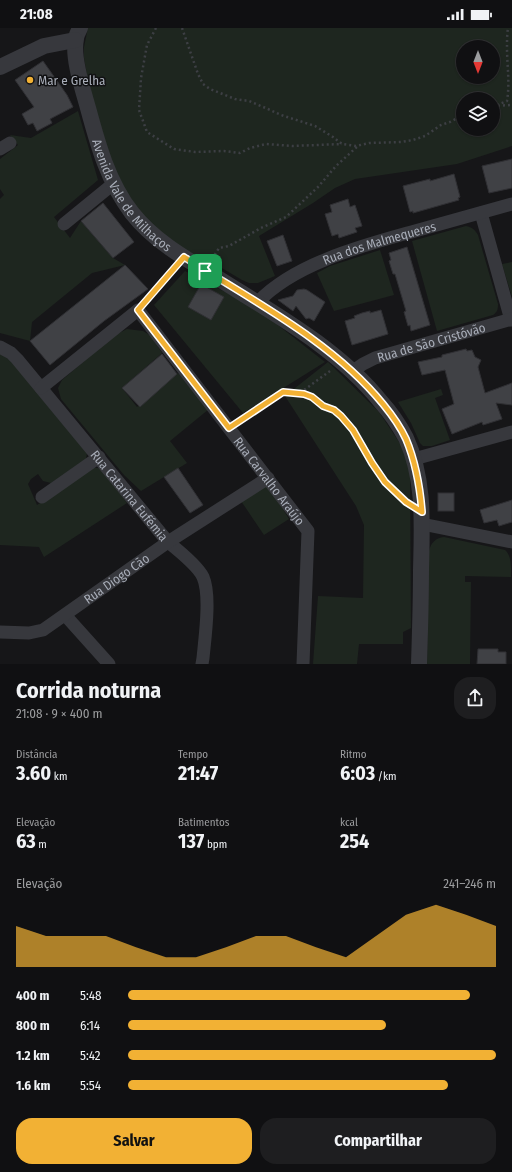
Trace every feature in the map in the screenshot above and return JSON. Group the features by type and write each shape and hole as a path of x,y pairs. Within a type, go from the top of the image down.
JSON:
{"street":[{"path":"0,67 44,46 78,34"},
{"name":"Avenida Vale de Milhaços","path":"78,34 76,55 81,81 96,137 114,184 132,213 162,242 205,271 288,322 353,371 373,392 394,418 406,438 414,459 418,476 422,518 420,664"},
{"path":"64,224 114,184"},
{"name":"Rua dos Malmequeres","path":"257,303 266,294 282,283 315,264 376,242 512,204"},
{"path":"480,213 511,319"},
{"path":"41,388 138,310"},
{"name":"Rua Carvalho Araújo","path":"138,310 308,531 303,664"},
{"name":"Rua de São Cristóvão","path":"353,371 375,358 511,319"},
{"name":"Rua Catarina Eufémia","path":"0,347 11,353 168,542 197,568 203,576 207,602 204,658 202,664"},
{"path":"414,459 512,432"},
{"path":"42,497 99,458"},
{"name":"Rua Diogo Cão","path":"0,632 29,633 44,630 168,542 268,478"},
{"path":"422,518 512,542"},
{"path":"65,615 109,664"}],"path":[{"path":"156,28 146,45 141,78 139,110 147,132 174,149 195,152 224,151 240,153 250,148 266,144 292,146 342,144 359,145 369,142 413,140 425,136 441,125 456,119"},
{"path":"182,28 192,61 203,84 210,89 236,99 249,101 281,115 315,126 342,144"},
{"path":"500,104 507,101 508,94 508,28"},
{"path":"500,105 512,105"},
{"path":"205,271 219,248 229,246 261,228 286,217 359,145"},
{"path":"138,310 184,257"},
{"path":"229,428 283,392 304,390 336,366 340,361"},
{"path":"294,392 312,397 323,406 334,410 341,416 353,430 385,482 422,518"}],"shaded area":[{"path":"88,28 512,28 512,146 457,164 355,179 335,188 259,236 275,276 258,283 249,283 215,264 199,259 169,239 141,214 122,185 110,157 89,87 84,58 84,47"},
{"path":"78,111 98,180 54,217 70,238 81,221 113,258 125,265 92,273 32,322 30,341 0,333 0,199 4,195 0,189 0,159 18,145 10,135 31,138"},
{"path":"466,226 473,229 478,235 498,304 497,309 493,315 437,331 412,241"},
{"path":"380,250 394,295 334,311 317,273 330,266"},
{"path":"512,262 512,297 502,264"},
{"path":"185,271 256,308 325,362 243,413 154,305"},
{"path":"127,329 143,331 151,336 162,353 122,388 137,407 178,373 209,409 170,441 187,463 141,491 124,475 61,399 58,388 62,380 115,335"},
{"path":"0,354 10,360 87,453 86,459 51,483 43,481 38,474 31,479 28,484 37,505 92,468 102,469 127,503 44,557 39,547 0,545"},
{"path":"328,362 379,412 405,451 410,468 411,628 403,632 403,644 359,644 357,664 313,664 318,596 363,598 364,525 356,506 285,396"},
{"path":"441,389 443,395 435,398 450,440 432,446 423,446 398,402"},
{"path":"264,485 270,488 289,519 264,535 241,501"},
{"path":"444,537 505,550 510,559 511,577 465,576 465,582 471,582 470,664 427,664 429,551 434,541 438,538"}],"building":[{"path":"43,61 67,95 73,107 50,119 52,123 37,131 33,123 28,125 22,114 34,107 15,80"},
{"path":"512,159 512,188 489,193 482,166"},
{"path":"454,174 460,197 458,198 459,200 413,213 413,211 410,212 403,186 430,179 430,181"},
{"path":"348,199 350,207 355,205 362,226 355,228 357,232 339,238 338,234 332,236 325,214 332,212 330,205"},
{"path":"103,203 134,242 113,258 81,221"},
{"path":"283,235 292,261 277,266 267,241"},
{"path":"407,247 430,325 411,331 404,312 406,311 395,274 393,274 389,261 391,260 389,253"},
{"path":"125,265 148,289 104,321 50,365 30,341"},
{"path":"201,284 224,297 211,320 188,307"},
{"path":"304,289 325,302 314,321 309,318 306,319 296,306 293,311 278,300 293,296 297,290"},
{"path":"381,310 388,334 352,345 345,321 355,318 354,316 362,313 370,311 370,313"},
{"path":"466,349 467,351 472,350 475,357 481,360 478,367 485,393 512,383 512,405 496,403 502,419 483,425 482,422 452,434 442,409 454,404 445,370 422,375 418,362 442,357 442,355"},
{"path":"162,354 177,374 140,407 122,388"},
{"path":"178,468 203,505 190,513 164,477"},
{"path":"438,493 454,493 454,511 438,511"},
{"path":"512,500 512,522 499,526 497,520 484,523 480,510"},
{"path":"478,649 498,649 498,652 506,652 506,664 477,664"}],"place":[{"name":"Mar e Grelha","path":"30,80"}],"route":[{"path":"184,257 205,271 288,322 316,342 353,371 373,392 394,418 406,438 414,459 418,476 422,512 406,502 385,482 353,430 341,416 334,410 323,406 312,397 294,392 283,392 229,428 138,310 184,257"}]}
